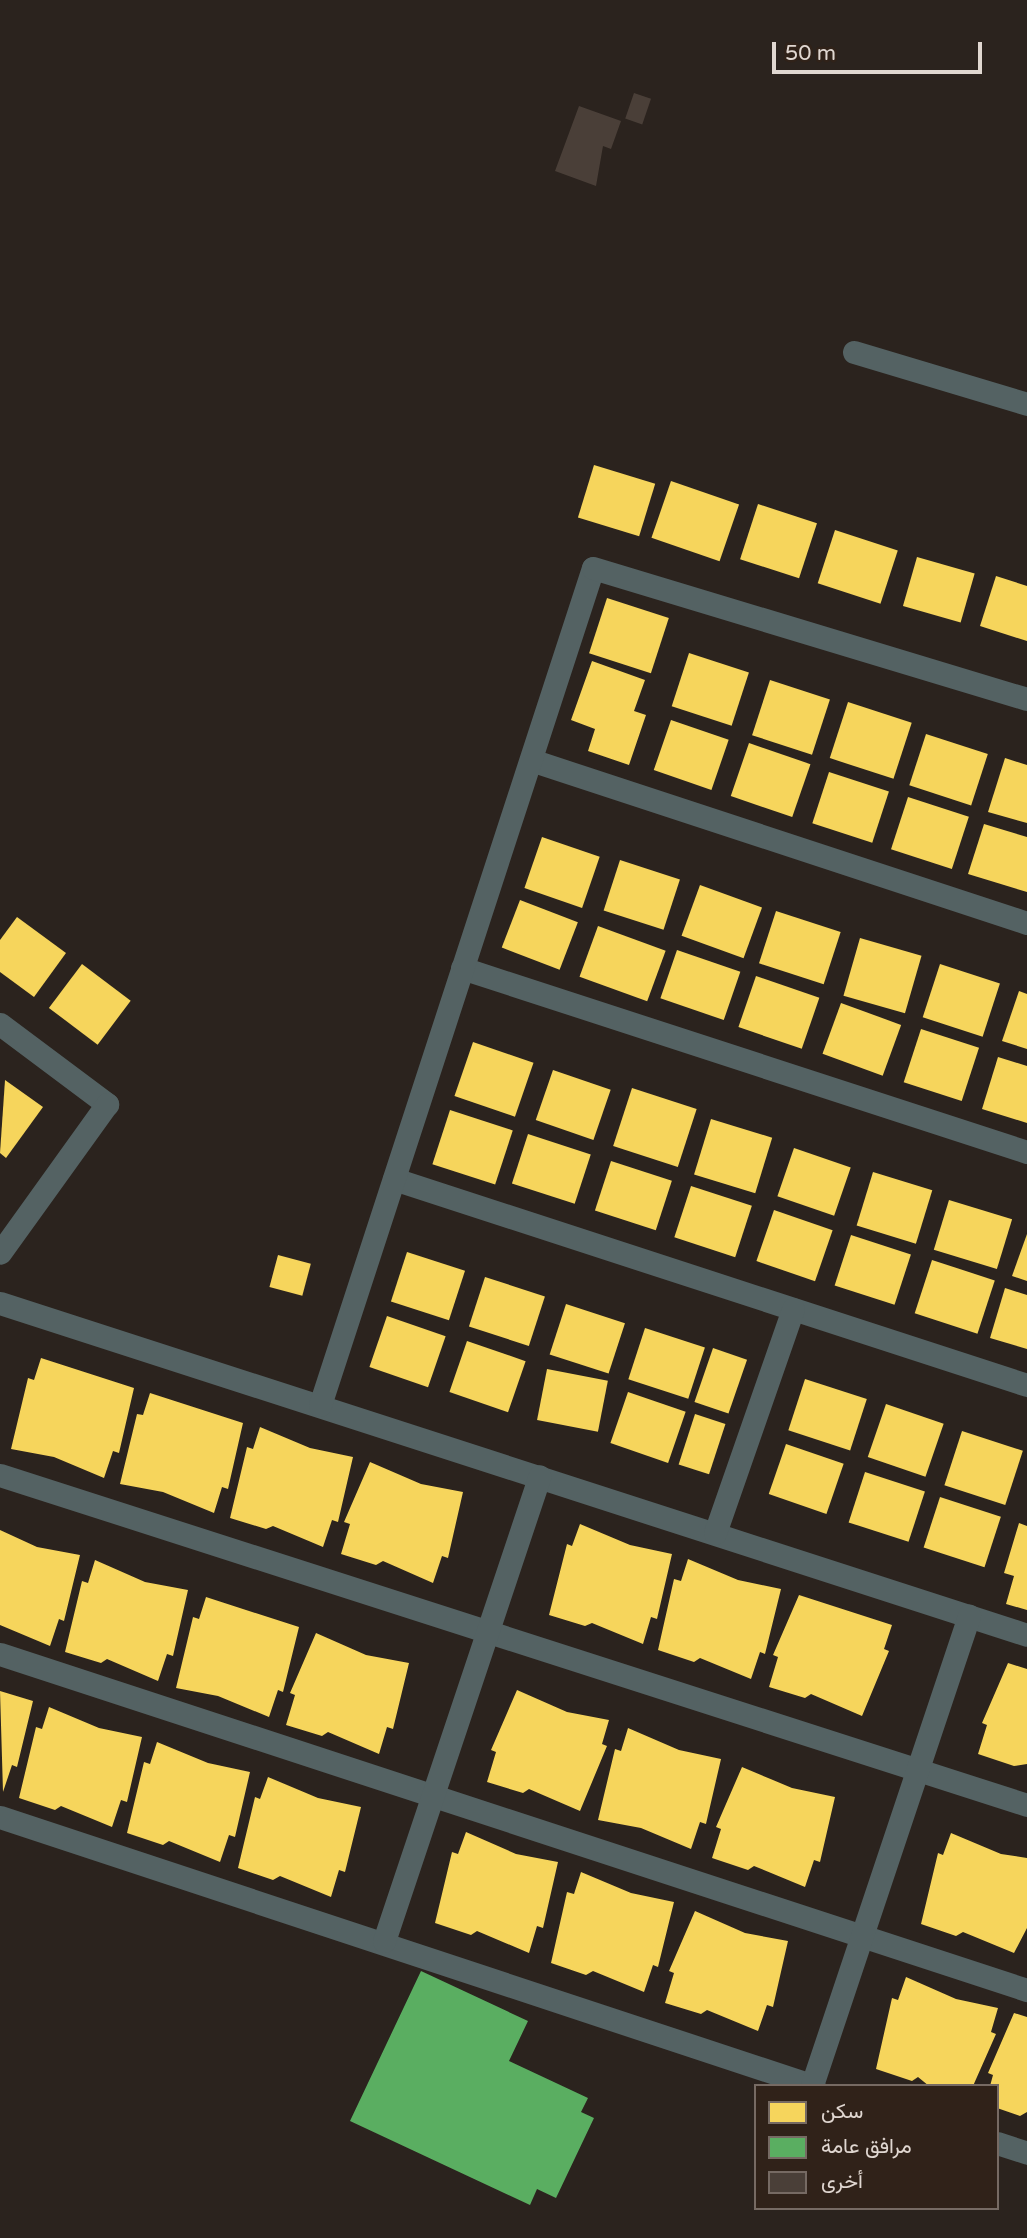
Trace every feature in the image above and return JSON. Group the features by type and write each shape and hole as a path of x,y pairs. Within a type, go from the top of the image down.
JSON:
{"street":[{"path":"854,352 1027,404"},
{"path":"320,1405 593,568 1027,699"},
{"path":"530,760 1027,923"},
{"path":"463,968 1027,1152"},
{"path":"0,1024 107,1104 0,1253"},
{"path":"394,1179 1027,1385"},
{"path":"0,1303 1027,1635"},
{"path":"715,1533 793,1309"},
{"path":"0,1475 1027,1805"},
{"path":"384,1941 540,1476"},
{"path":"813,2084 969,1616"},
{"path":"0,1654 1027,1990"},
{"path":"0,1817 384,1941 810,2084"},
{"path":"999,2144 1027,2153"}],"building: سكن":[{"path":"594,465 655,484 639,536 578,518"},
{"path":"671,481 739,504 720,561 651,538"},
{"path":"758,504 817,523 799,578 740,559"},
{"path":"835,530 898,550 880,604 818,583"},
{"path":"917,557 975,574 961,623 903,606"},
{"path":"996,576 1027,586 1027,641 980,626"},
{"path":"607,598 669,618 651,673 589,653"},
{"path":"689,653 749,672 732,726 672,706"},
{"path":"592,661 645,680 634,711 646,715 629,765 588,751 595,729 571,720"},
{"path":"770,680 830,699 812,755 752,735"},
{"path":"848,702 912,723 893,779 830,758"},
{"path":"671,720 729,740 711,790 654,770"},
{"path":"926,734 988,754 971,805 909,785"},
{"path":"749,743 810,764 792,817 731,796"},
{"path":"1005,758 1027,765 1027,823 988,812"},
{"path":"829,772 889,791 872,843 812,823"},
{"path":"908,797 969,817 952,869 891,849"},
{"path":"984,824 1027,837 1027,892 968,874"},
{"path":"542,837 600,857 582,908 524,888"},
{"path":"620,860 680,879 664,930 604,910"},
{"path":"700,885 762,908 744,958 682,936"},
{"path":"520,900 578,922 560,970 502,948"},
{"path":"776,911 841,932 824,984 759,963"},
{"path":"17,917 66,953 34,997 0,972 0,940"},
{"path":"598,926 666,951 647,1001 580,977"},
{"path":"860,938 922,956 905,1013 843,996"},
{"path":"677,950 740,972 724,1020 660,998"},
{"path":"82,964 131,1001 98,1045 49,1008"},
{"path":"940,964 1000,983 983,1037 923,1017"},
{"path":"756,976 819,998 802,1049 738,1027"},
{"path":"1019,991 1027,994 1027,1049 1002,1041"},
{"path":"841,1003 901,1025 883,1076 823,1054"},
{"path":"921,1029 979,1048 962,1101 904,1082"},
{"path":"473,1042 534,1063 515,1117 454,1096"},
{"path":"998,1057 1027,1066 1027,1123 982,1109"},
{"path":"553,1070 611,1090 593,1140 536,1120"},
{"path":"5,1080 43,1107 6,1158 0,1153"},
{"path":"632,1088 697,1109 678,1167 613,1146"},
{"path":"450,1110 513,1130 495,1185 432,1164"},
{"path":"711,1119 772,1138 755,1193 694,1174"},
{"path":"528,1134 591,1154 575,1204 512,1183"},
{"path":"794,1148 851,1168 834,1216 777,1196"},
{"path":"611,1161 672,1181 656,1230 595,1210"},
{"path":"873,1172 932,1190 916,1244 857,1226"},
{"path":"691,1186 752,1206 735,1257 674,1237"},
{"path":"949,1200 1012,1219 997,1269 934,1250"},
{"path":"774,1210 833,1230 815,1281 756,1261"},
{"path":"1027,1234 1027,1281 1012,1276"},
{"path":"851,1235 911,1254 895,1305 835,1285"},
{"path":"407,1252 465,1271 449,1320 391,1301"},
{"path":"278,1255 311,1264 302,1296 269,1287"},
{"path":"932,1260 995,1280 977,1334 915,1313"},
{"path":"485,1277 545,1296 529,1346 469,1326"},
{"path":"1005,1288 1027,1295 1027,1349 990,1338"},
{"path":"566,1304 625,1323 609,1374 550,1354"},
{"path":"387,1316 446,1336 428,1387 369,1367"},
{"path":"645,1328 705,1347 688,1399 628,1379"},
{"path":"467,1341 526,1361 508,1412 449,1392"},
{"path":"713,1348 747,1360 728,1414 694,1402"},
{"path":"41,1358 134,1388 119,1453 113,1451 104,1478 54,1457 11,1449 28,1378 34,1380"},
{"path":"547,1369 608,1381 598,1432 537,1420"},
{"path":"805,1379 867,1399 850,1450 788,1430"},
{"path":"628,1392 686,1412 668,1463 610,1443"},
{"path":"150,1393 243,1423 228,1489 222,1487 214,1513 163,1492 120,1484 137,1414 143,1415"},
{"path":"886,1404 944,1424 925,1477 868,1457"},
{"path":"695,1414 725,1424 709,1474 679,1464"},
{"path":"260,1427 310,1448 353,1457 338,1522 332,1520 323,1547 273,1526 266,1529 230,1518 247,1447 253,1449"},
{"path":"962,1431 1023,1451 1005,1505 944,1485"},
{"path":"786,1444 844,1464 826,1514 769,1494"},
{"path":"370,1462 421,1484 463,1492 448,1558 442,1556 433,1583 383,1561 376,1565 341,1554 350,1524 344,1522"},
{"path":"865,1472 925,1491 909,1542 849,1522"},
{"path":"940,1497 1001,1517 984,1567 924,1547"},
{"path":"1019,1523 1027,1526 1027,1610 1006,1604 1014,1576 1004,1573"},
{"path":"580,1524 630,1545 672,1554 657,1619 651,1617 643,1644 592,1623 585,1626 549,1615 567,1544 572,1546"},
{"path":"0,1530 37,1547 80,1555 64,1621 59,1619 50,1646 0,1625"},
{"path":"688,1559 738,1580 781,1589 765,1654 760,1652 751,1679 700,1658 694,1662 658,1650 674,1579 681,1581"},
{"path":"95,1560 145,1582 188,1590 173,1656 167,1654 158,1681 107,1659 101,1663 65,1652 82,1581 88,1583"},
{"path":"799,1595 892,1625 884,1649 889,1651 862,1716 811,1694 805,1698 769,1687 778,1657 773,1655"},
{"path":"206,1597 299,1627 283,1692 278,1690 269,1717 218,1696 176,1688 193,1617 199,1619"},
{"path":"316,1633 366,1655 409,1663 393,1729 387,1727 379,1754 328,1732 322,1736 286,1725 295,1695 290,1693"},
{"path":"1008,1663 1027,1669 1027,1764 1014,1766 978,1754 987,1725 982,1723"},
{"path":"517,1690 567,1712 609,1720 602,1744 607,1746 580,1811 529,1789 523,1793 487,1782 496,1752 491,1750"},
{"path":"0,1691 33,1701 17,1767 12,1765 3,1792"},
{"path":"49,1707 99,1728 142,1737 127,1802 121,1800 112,1827 61,1806 55,1810 19,1798 36,1727 42,1729"},
{"path":"628,1728 679,1750 721,1759 706,1824 700,1822 691,1849 641,1828 598,1820 615,1749 621,1751"},
{"path":"157,1742 208,1763 250,1772 235,1837 229,1835 220,1862 169,1841 163,1845 127,1833 144,1762 150,1764"},
{"path":"742,1767 792,1788 835,1797 820,1862 814,1860 805,1887 754,1866 748,1870 712,1858 721,1829 716,1827"},
{"path":"268,1777 318,1798 361,1807 345,1872 339,1870 331,1897 280,1876 273,1880 238,1868 255,1797 260,1799"},
{"path":"466,1832 516,1854 558,1862 543,1928 537,1926 529,1953 477,1931 471,1935 435,1923 452,1852 458,1854"},
{"path":"951,1833 1001,1854 1027,1858 1027,1928 1014,1953 963,1932 956,1936 921,1924 938,1853 943,1855"},
{"path":"581,1872 631,1893 674,1902 658,1967 653,1965 644,1992 593,1971 586,1975 551,1963 567,1892 574,1894"},
{"path":"695,1911 745,1933 788,1941 773,2007 767,2005 758,2031 707,2010 701,2014 665,2003 674,1973 669,1971"},
{"path":"906,1977 956,1999 998,2008 991,2032 996,2034 974,2084 927,2084 918,2077 912,2081 876,2069 892,1998 898,2000"},
{"path":"1014,2013 1027,2017 1027,2112 1020,2116 999,2109 999,2084 991,2084 993,2075 988,2073"}],"building: مرافق عامة":[{"path":"421,1971 528,2021 509,2061 588,2098 581,2112 594,2118 556,2198 537,2189 530,2205 350,2121"}],"building: أخرى":[{"path":"634,93 651,99 642,124 625,119"},
{"path":"579,106 621,121 611,149 603,146 596,186 555,171"}]}
